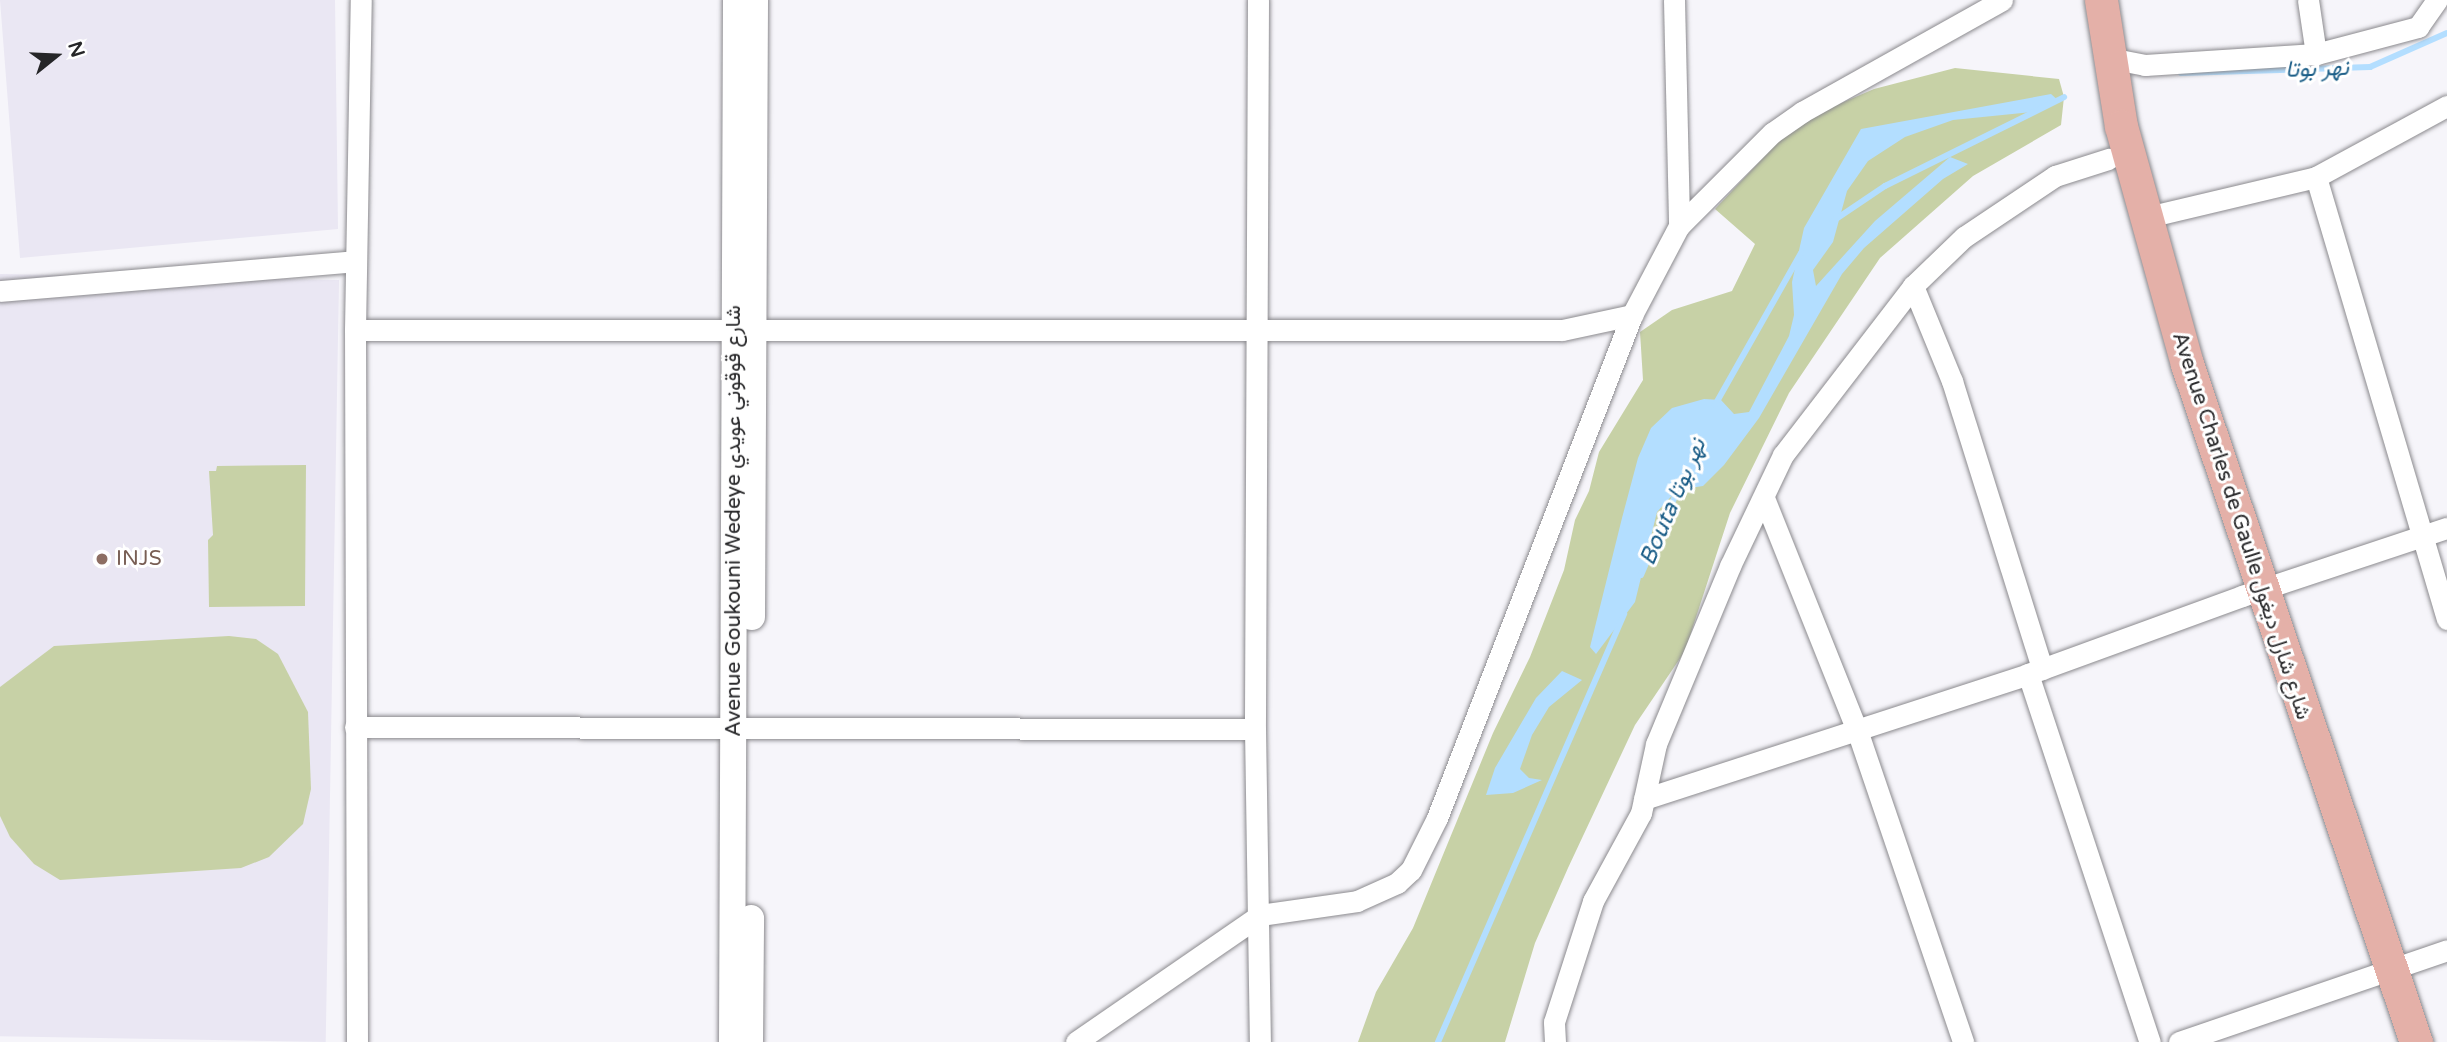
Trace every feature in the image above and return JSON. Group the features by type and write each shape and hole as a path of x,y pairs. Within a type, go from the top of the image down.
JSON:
{"main road":[{"name":"Avenue Charles de Gaulle شارع شارل ديغول","path":"2085,0 2104,66"},
{"name":"Avenue Charles de Gaulle شارع شارل ديغول","path":"2101,0 2104,66 2121,218 2382,972 2416,1042"},
{"name":"Avenue Charles de Gaulle شارع شارل ديغول","path":"2111,138 2143,218 2252,592"},
{"name":"Avenue Charles de Gaulle شارع شارل ديغول","path":"2382,972 2395,1042"}],"street":[{"path":"357,1042 355,330 361,0"},
{"name":"Avenue Goukouni Wedeye شارع قوقوني عويدي","path":"736,0 744,333"},
{"name":"Avenue Goukouni Wedeye شارع قوقوني عويدي","path":"732,1042 742,730 744,333 755,0"},
{"path":"1258,0 1255,729 1260,1042"},
{"path":"1674,0 1679,226"},
{"path":"1076,1042 1260,915 1357,901 1390,887 1411,870 1437,818 1632,315 1679,226 1772,133 1802,112 2002,0"},
{"path":"2308,0 2316,54"},
{"path":"2104,66 2316,54 2418,27 2437,0"},
{"path":"2143,218 2316,177 2447,106"},
{"path":"1545,1042 1555,1032 1593,901 1644,800 1656,744 1730,566 1783,455 1913,286 1964,237 2111,138"},
{"path":"2316,177 2447,619"},
{"path":"0,291 356,261"},
{"path":"1913,286 1961,406 2035,671 2150,1042"},
{"path":"355,330 744,333 1562,330 1632,315"},
{"path":"1764,498 1857,730 1963,1042"},
{"path":"1644,800 2035,671 2252,592 2447,528"},
{"path":"355,727 742,730 1255,729"},
{"name":"Avenue Goukouni Wedeye شارع قوقوني عويدي","path":"742,730 750,1042"},
{"path":"2179,1042 2447,950"}],"shaded area":[{"path":"0,0 335,0 338,229 20,258"},
{"path":"0,274 339,280 326,1042 0,1036"}],"green space":[{"path":"1955,68 2059,79 2064,97 2061,125 1973,176 1880,258 1789,393 1730,513 1685,651 1635,725 1535,943 1505,1042 1358,1042 1376,992 1413,928 1493,733 1530,657 1564,570 1575,520 1589,491 1599,452 1643,380 1640,332 1672,310 1732,291 1755,244 1715,209 1797,122 1874,89"},
{"path":"306,465 305,606 209,607 208,540 213,535 209,471 216,471 217,466"},
{"path":"229,636 256,639 278,654 308,712 311,789 303,824 269,857 241,868 60,880 34,864 10,837 0,816 0,687 54,646"}],"water":[{"path":"2051,94 2060,102 2032,112 1953,120 1905,137 1868,161 1847,191 1833,242 1813,270 1816,286 1875,221 1950,157 1968,164 1943,179 1864,248 1842,274 1759,418 1724,465 1703,486 1677,490 1657,512 1635,602 1596,654 1590,647 1638,458 1651,428 1672,408 1704,399 1721,400 1734,414 1749,412 1789,336 1794,315 1792,282 1804,228 1861,129"},
{"path":"1562,671 1582,680 1549,707 1532,735 1520,769 1529,778 1542,780 1513,793 1486,795 1495,768 1536,698"}],"waterway":[{"name":"نهر بوتا","path":"2181,73 2370,67 2447,33"},
{"name":"Bouta نهر بوتا","path":"1833,221 1885,186 2064,97"},
{"name":"Bouta نهر بوتا","path":"1715,405 1801,253"},
{"name":"Bouta نهر بوتا","path":"1641,575 1680,485"},
{"name":"Bouta نهر بوتا","path":"1438,1042 1624,614"}],"place":[{"name":"INJS","path":"102,559"}]}
